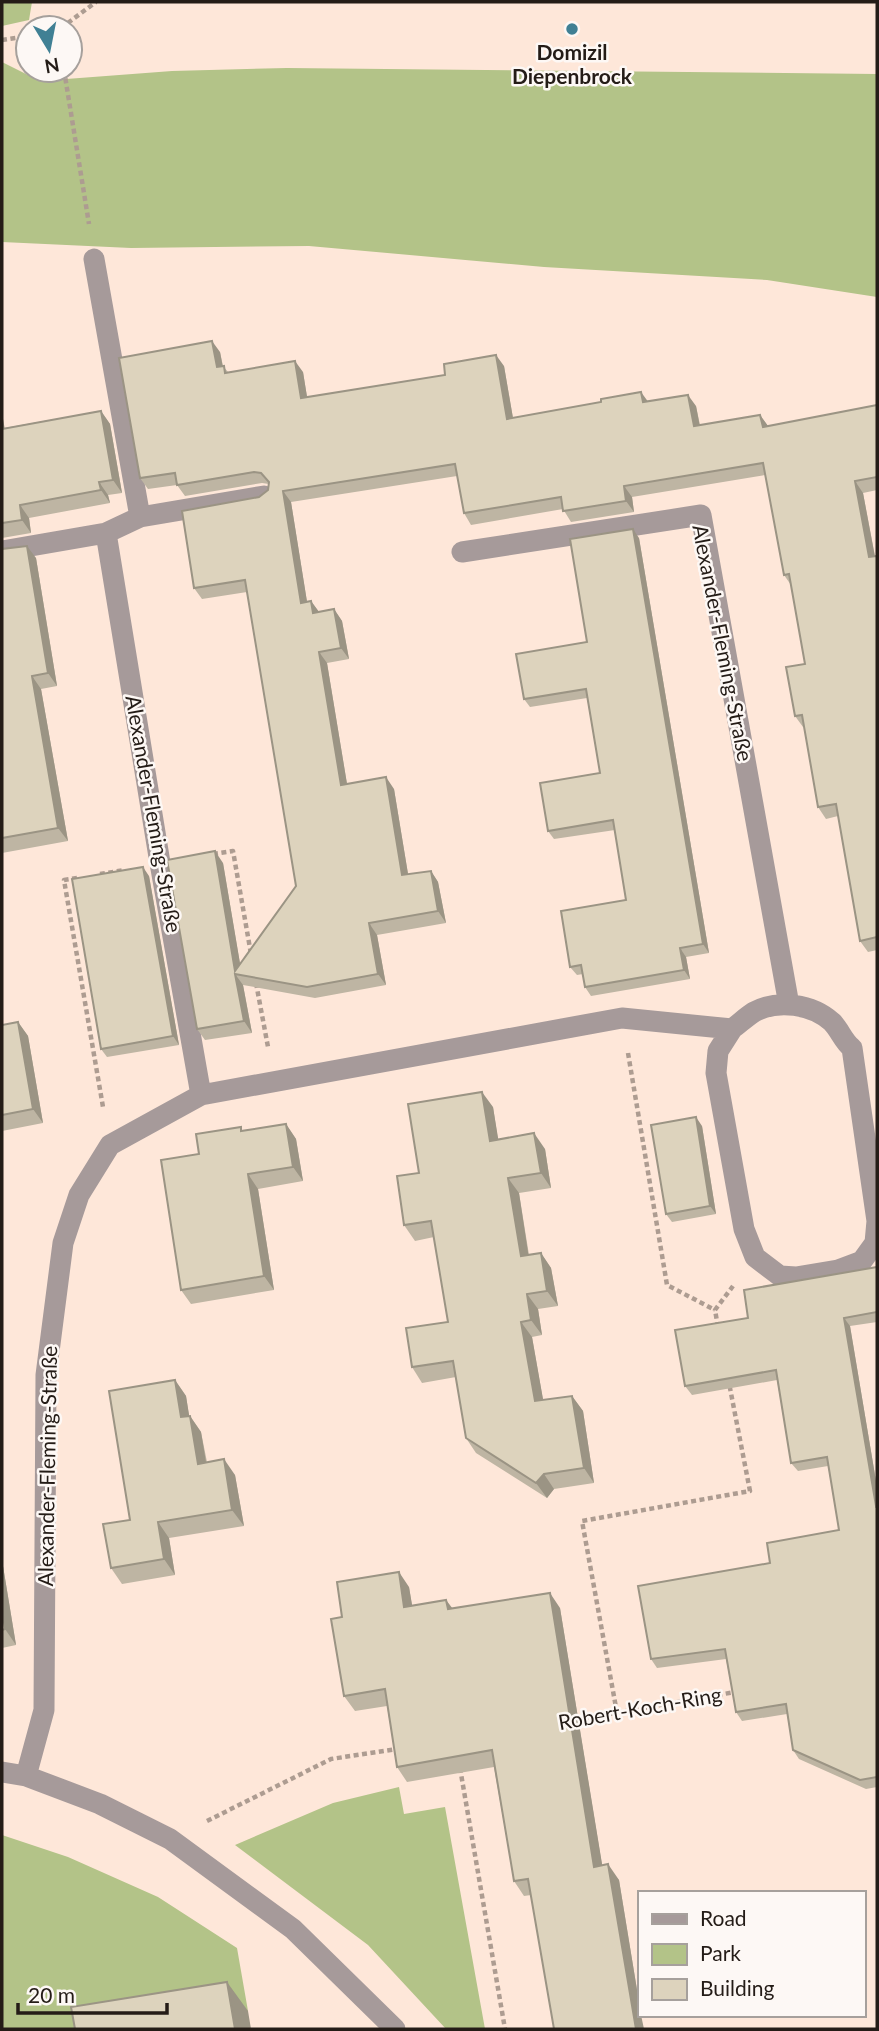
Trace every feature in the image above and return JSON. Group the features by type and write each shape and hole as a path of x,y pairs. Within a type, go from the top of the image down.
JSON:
{"street":[{"path":"94,259 140,517"},
{"path":"2,551 106,533 140,517 264,496"},
{"name":"Alexander-Fleming-Straße","path":"462,552 701,515 789,1004"},
{"name":"Alexander-Fleming-Straße","path":"106,533 201,1095"},
{"path":"789,1004 821,1013 835,1024 846,1044 852,1048 877,1221 875,1243 862,1261 838,1270 796,1277 780,1276 755,1257 744,1229 716,1073 718,1051 732,1029 756,1011 789,1004"},
{"name":"Alexander-Fleming-Straße","path":"26,1776 44,1710 46,1375 63,1243 79,1195 110,1145 201,1095 622,1018 732,1029"},
{"path":"2,1772 26,1776 100,1804 170,1839 293,1928 395,2029"}],"path":[{"path":"80,14 96,2"},
{"path":"66,84 94,259"},
{"path":"110,1145 64,880 233,851 252,960"},
{"path":"255,974 275,1083"},
{"path":"622,1018 667,1286 715,1310"},
{"path":"720,1336 715,1310 755,1257"},
{"path":"617,1713 582,1521 750,1491 727,1374"},
{"name":"Robert-Koch-Ring","path":"563,1722 740,1691"},
{"path":"170,1839 331,1759 400,1749"},
{"path":"458,1754 505,2029"}],"green space":[{"path":"2,2 32,2 30,14 14,14 14,23 2,26"},
{"path":"2,62 14,68 14,84 84,84 84,78 172,71 287,68 877,74 877,297 767,280 544,267 309,246 131,248 2,242"},
{"path":"399,1787 404,1814 445,1807 485,2029 446,2029 368,1945 235,1845 333,1803"},
{"path":"2,1835 68,1857 158,1897 237,1948 248,2011 137,2029 2,2029"}],"building":[{"path":"212,341 217,367 224,366 225,373 295,361 301,398 445,375 444,364 496,355 507,419 641,392 643,402 688,395 694,426 760,415 763,427 877,405 877,477 855,481 869,557 877,556 877,937 860,941 836,804 818,807 802,715 795,716 786,667 805,664 789,574 784,575 763,463 624,486 626,501 563,511 561,497 464,513 455,464 283,491 301,603 311,601 313,613 334,609 341,648 319,652 341,785 386,777 402,875 431,871 438,911 369,923 378,974 307,987 235,974 244,1021 197,1029 167,860 215,851 235,971 296,886 245,580 194,588 182,511 259,497 268,490 269,482 261,473 254,472 177,485 175,473 140,478 119,358"},
{"path":"101,411 113,480 99,482 101,490 20,505 22,520 2,523 2,429"},
{"path":"633,529 703,944 680,948 684,970 585,987 581,965 570,967 561,911 626,900 613,820 548,831 540,783 600,773 586,689 524,699 516,654 587,642 570,539"},
{"path":"27,546 48,673 32,676 58,828 2,838 2,549"},
{"path":"143,867 173,1036 101,1049 72,879"},
{"path":"18,1022 33,1109 2,1115 2,1025"},
{"path":"482,1092 490,1141 534,1133 541,1173 508,1178 521,1256 541,1253 547,1291 527,1294 531,1320 521,1322 535,1401 572,1396 584,1468 544,1474 536,1483 466,1438 453,1361 412,1367 406,1328 448,1322 431,1221 404,1225 397,1176 419,1173 408,1104"},
{"path":"696,1117 710,1206 666,1214 651,1125"},
{"path":"286,1124 293,1167 248,1174 264,1276 181,1290 161,1160 199,1154 196,1134"},
{"path":"877,1267 877,1312 844,1318 877,1505 877,1777 860,1780 793,1750 786,1704 736,1712 725,1649 651,1659 638,1586 770,1563 767,1543 839,1530 827,1457 791,1463 776,1370 685,1386 675,1330 748,1318 744,1290"},
{"path":"175,1380 181,1417 190,1416 198,1464 224,1459 232,1510 158,1522 164,1559 111,1568 103,1524 130,1520 109,1391"},
{"path":"399,1572 404,1607 446,1600 448,1609 550,1593 594,1867 608,1864 636,2029 554,2029 528,1879 514,1881 492,1750 397,1767 385,1689 344,1696 331,1619 342,1617 337,1582"},
{"path":"227,1982 235,2029 75,2029 71,2007"}],"place":[{"name":"Domizil Diepenbrock","path":"572,29"}]}
